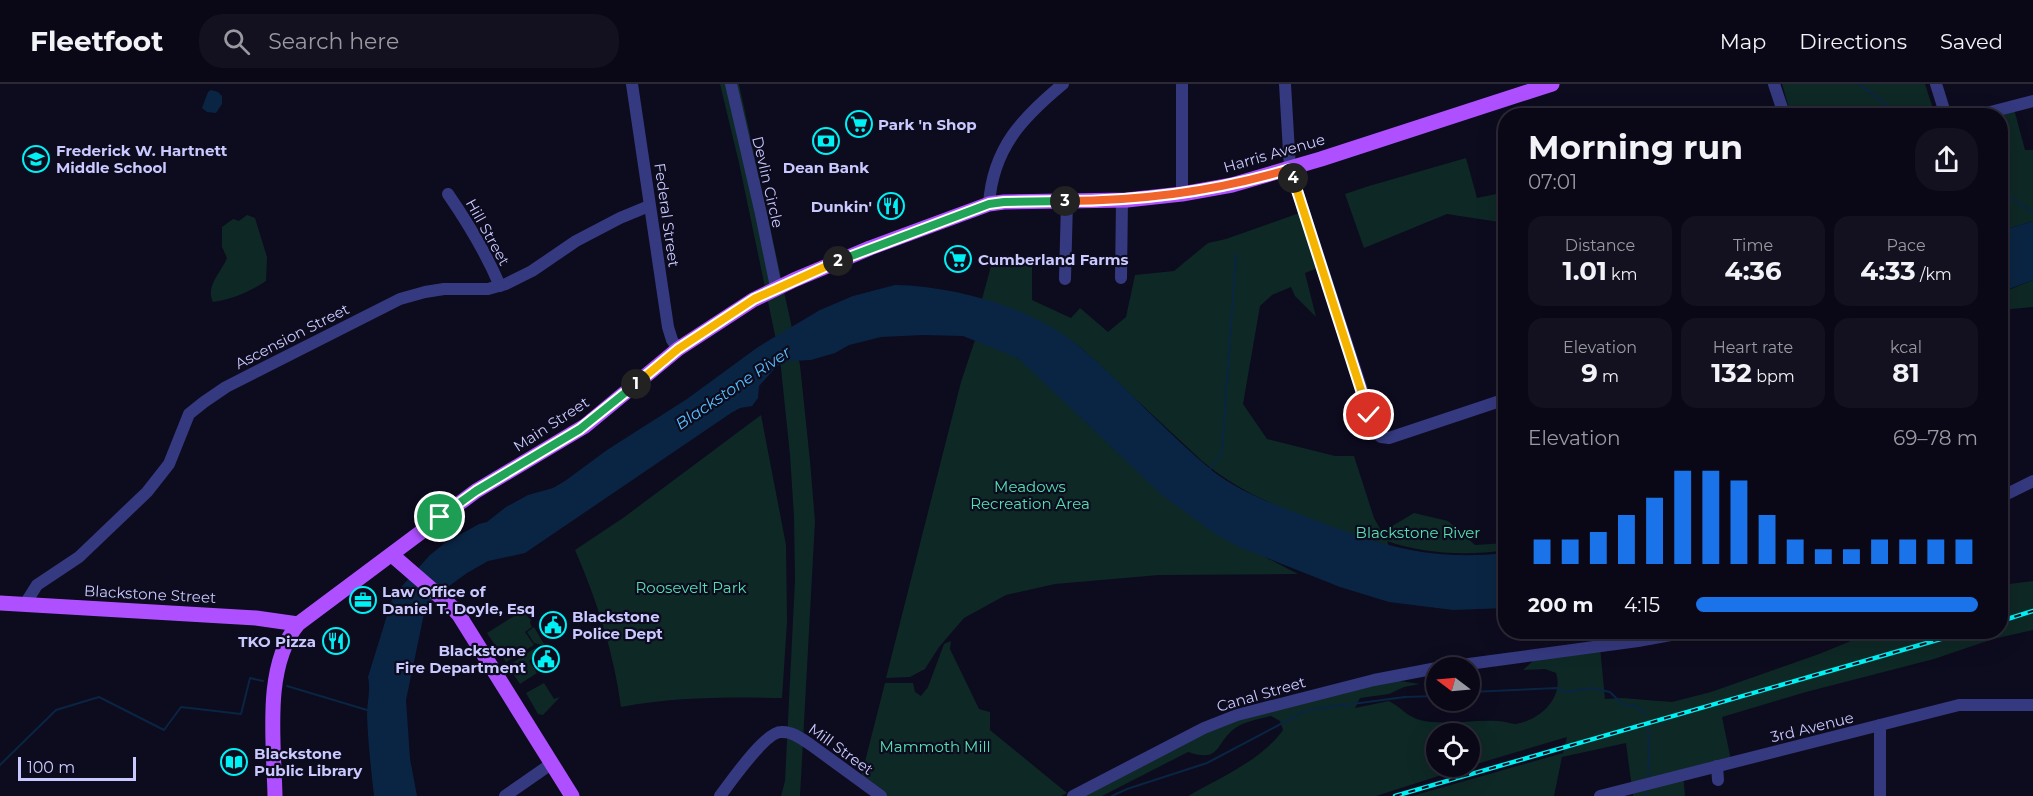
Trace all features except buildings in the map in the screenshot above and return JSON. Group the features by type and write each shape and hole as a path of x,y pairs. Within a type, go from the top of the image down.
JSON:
{"main road":[{"name":"Harris Avenue","path":"992,203 1122,200 1182,194 1232,185 1290,169 1552,84"},
{"name":"Main Street","path":"275,796 273,700 275,677 281,652 297,624 476,491 585,426 678,349 754,299 776,287 870,248 992,203"},
{"path":"392,555 452,607 572,796"},
{"name":"Blackstone Street","path":"0,603 256,618 297,624"}],"street":[{"name":"Federal Street","path":"632,84 668,327 678,349"},
{"name":"Devlin Circle","path":"731,84 776,287"},
{"path":"992,203 994,177 1010,136 1024,118 1063,84"},
{"path":"1182,84 1182,194"},
{"path":"1285,84 1290,169 1376,434 1389,438 1498,402"},
{"path":"1774,84 1782,108"},
{"path":"1936,84 1944,108"},
{"path":"2004,108 2033,100"},
{"name":"Hill Street","path":"448,194 475,234 500,286"},
{"path":"1121,278 1122,200"},
{"path":"1065,279 1067,201"},
{"name":"Ascension Street","path":"25,604 37,585 79,557 123,517 154,484 169,464 189,414 226,387 399,299 444,289 488,289 517,280 576,241 649,206"},
{"path":"2008,494 2033,481"},
{"name":"Canal Street","path":"1480,661 1613,639"},
{"name":"Canal Street","path":"1072,796 1204,728 1237,715 1383,678 1426,670"},
{"name":"3rd Avenue","path":"1600,796 1959,705 2033,705"},
{"path":"1880,725 1880,796"},
{"name":"Mill Street","path":"720,796 764,742 774,734 782,732 799,737 811,744 880,796"},
{"path":"505,796 551,764"},
{"path":"1717,766 1718,780"}],"green space":[{"path":"720,84 739,84 800,365 815,521 800,796 781,796 785,781 795,580 790,455 780,359"},
{"path":"1782,84 1925,84 1933,108 1789,108"},
{"path":"2014,109 2025,150 2033,150 2033,221 2008,229 2008,111"},
{"path":"1466,158 1477,198 1498,194 1498,222 1447,214 1364,248 1345,194"},
{"name":"Blackstone River","path":"1305,211 1323,266 1305,273 1316,317 1295,296 1291,287 1272,295 1260,306 1243,404 1267,439 1335,456 1354,456 1374,518 1382,532 1414,513 1448,521 1475,545 1498,544 1498,551 1446,553 1416,549 1387,541 1389,546 1316,522 1267,502 1244,490 1202,461 1081,348 1034,319 982,299 991,266 1032,261 1032,300 1071,318 1080,308 1108,332 1126,317 1135,275 1174,271 1208,243 1226,239"},
{"path":"247,215 255,218 267,257 266,281 241,294 213,302 212,285 227,258 222,247 222,227 233,219 239,221"},
{"path":"2033,280 2033,307 2008,309 2008,290"},
{"name":"Meadows Recreation Area","path":"975,340 1006,351 1028,364 1263,556 1298,574 1159,575 1055,584 1006,595 964,618 939,647 925,669 910,677 886,678 961,382"},
{"name":"Roosevelt Park","path":"761,415 786,545 787,622 782,698 681,699 621,707 604,627 575,550 623,518"},
{"path":"2033,581 2033,630 2008,636 2008,584"},
{"path":"521,613 531,620 532,627 525,632 534,645 506,662 487,633"},
{"path":"534,627 544,644 534,643 527,632"},
{"path":"1856,639 1993,639 1934,659 1806,692 1722,717 1731,760 1683,773 1685,796 1633,796 1626,743 1562,757 1554,796 1412,796 1563,753 1567,737 1480,763 1480,723 1426,723 1426,777 1436,777 1376,796 1188,796 1239,768 1264,750 1283,730 1280,721 1271,716 1238,726 1212,754 1199,755 1188,752 1102,796 1077,796 1213,725 1393,680 1420,684 1404,687 1389,694 1360,698 1355,708 1389,701 1411,717 1430,722 1498,721 1516,724 1534,718 1542,712 1557,691 1556,673 1545,669 1523,670 1534,660 1600,647 1605,699 1672,702 1711,692"},
{"name":"Mammoth Mill","path":"951,641 950,649 979,709 990,712 990,730 1067,793 1061,796 883,796 860,781 885,683 913,683 915,692 921,696 928,687 944,644"},
{"path":"535,648 539,654 529,661 537,673 520,684 508,666"},
{"path":"544,683 554,699 560,697 543,715 538,714 526,693"}],"water":[{"path":"211,90 222,96 222,104 216,113 207,112 202,108"},
{"path":"2033,221 2033,280 2008,289 2008,229"},
{"name":"Blackstone River","path":"895,285 919,286 993,302 1041,321 1081,348 1214,472 1244,491 1352,534 1400,548 1449,555 1498,554 1498,608 1453,610 1389,602 1340,587 1237,546 1214,533 1163,496 1018,358 963,336 881,337 849,345 835,353 811,360 790,361 777,366 759,386 758,398 752,406 740,408 731,413 525,553 488,561 445,589 424,614 406,700 410,759 417,796 374,796 367,725 368,677 393,596 430,555 445,543 487,522 506,507 528,495 553,488 565,481 607,450 687,399 758,347 820,310 853,296"}],"waterway":[{"path":"1859,84 1890,108"},
{"path":"2008,196 2033,213"},
{"path":"1210,469 1222,453 1236,254"},
{"path":"0,765 56,710 99,697 164,730 181,707 241,714 250,678 263,681"},
{"path":"287,686 367,710"},
{"path":"1480,692 1557,688 1565,692 1592,688 1610,692 1622,704 1636,706 1646,714"},
{"path":"1112,796 1207,763 1307,710 1426,696"},
{"path":"1648,726 1648,777"},
{"path":"1646,791 1646,796"}],"railway":[{"path":"2008,619 2033,611"},
{"path":"1395,796 1941,639"}],"place":[{"name":"Park 'n Shop","path":"859,124"},
{"name":"Dean Bank","path":"826,141"},
{"name":"Frederick W. Hartnett Middle School","path":"36,159"},
{"name":"Dunkin'","path":"891,206"},
{"name":"Cumberland Farms","path":"958,259"},
{"name":"Law Office of Daniel T. Doyle, Esq","path":"363,600"},
{"name":"Blackstone Police Dept","path":"553,625"},
{"name":"TKO Pizza","path":"336,641"},
{"name":"Blackstone Fire Department","path":"546,659"},
{"name":"Blackstone Public Library","path":"234,762"}],"route":[{"path":"440,517 476,491 585,426 678,349 754,299 776,287 863,250 995,202 1106,201 1174,195 1232,185 1290,169 1369,415"}]}
